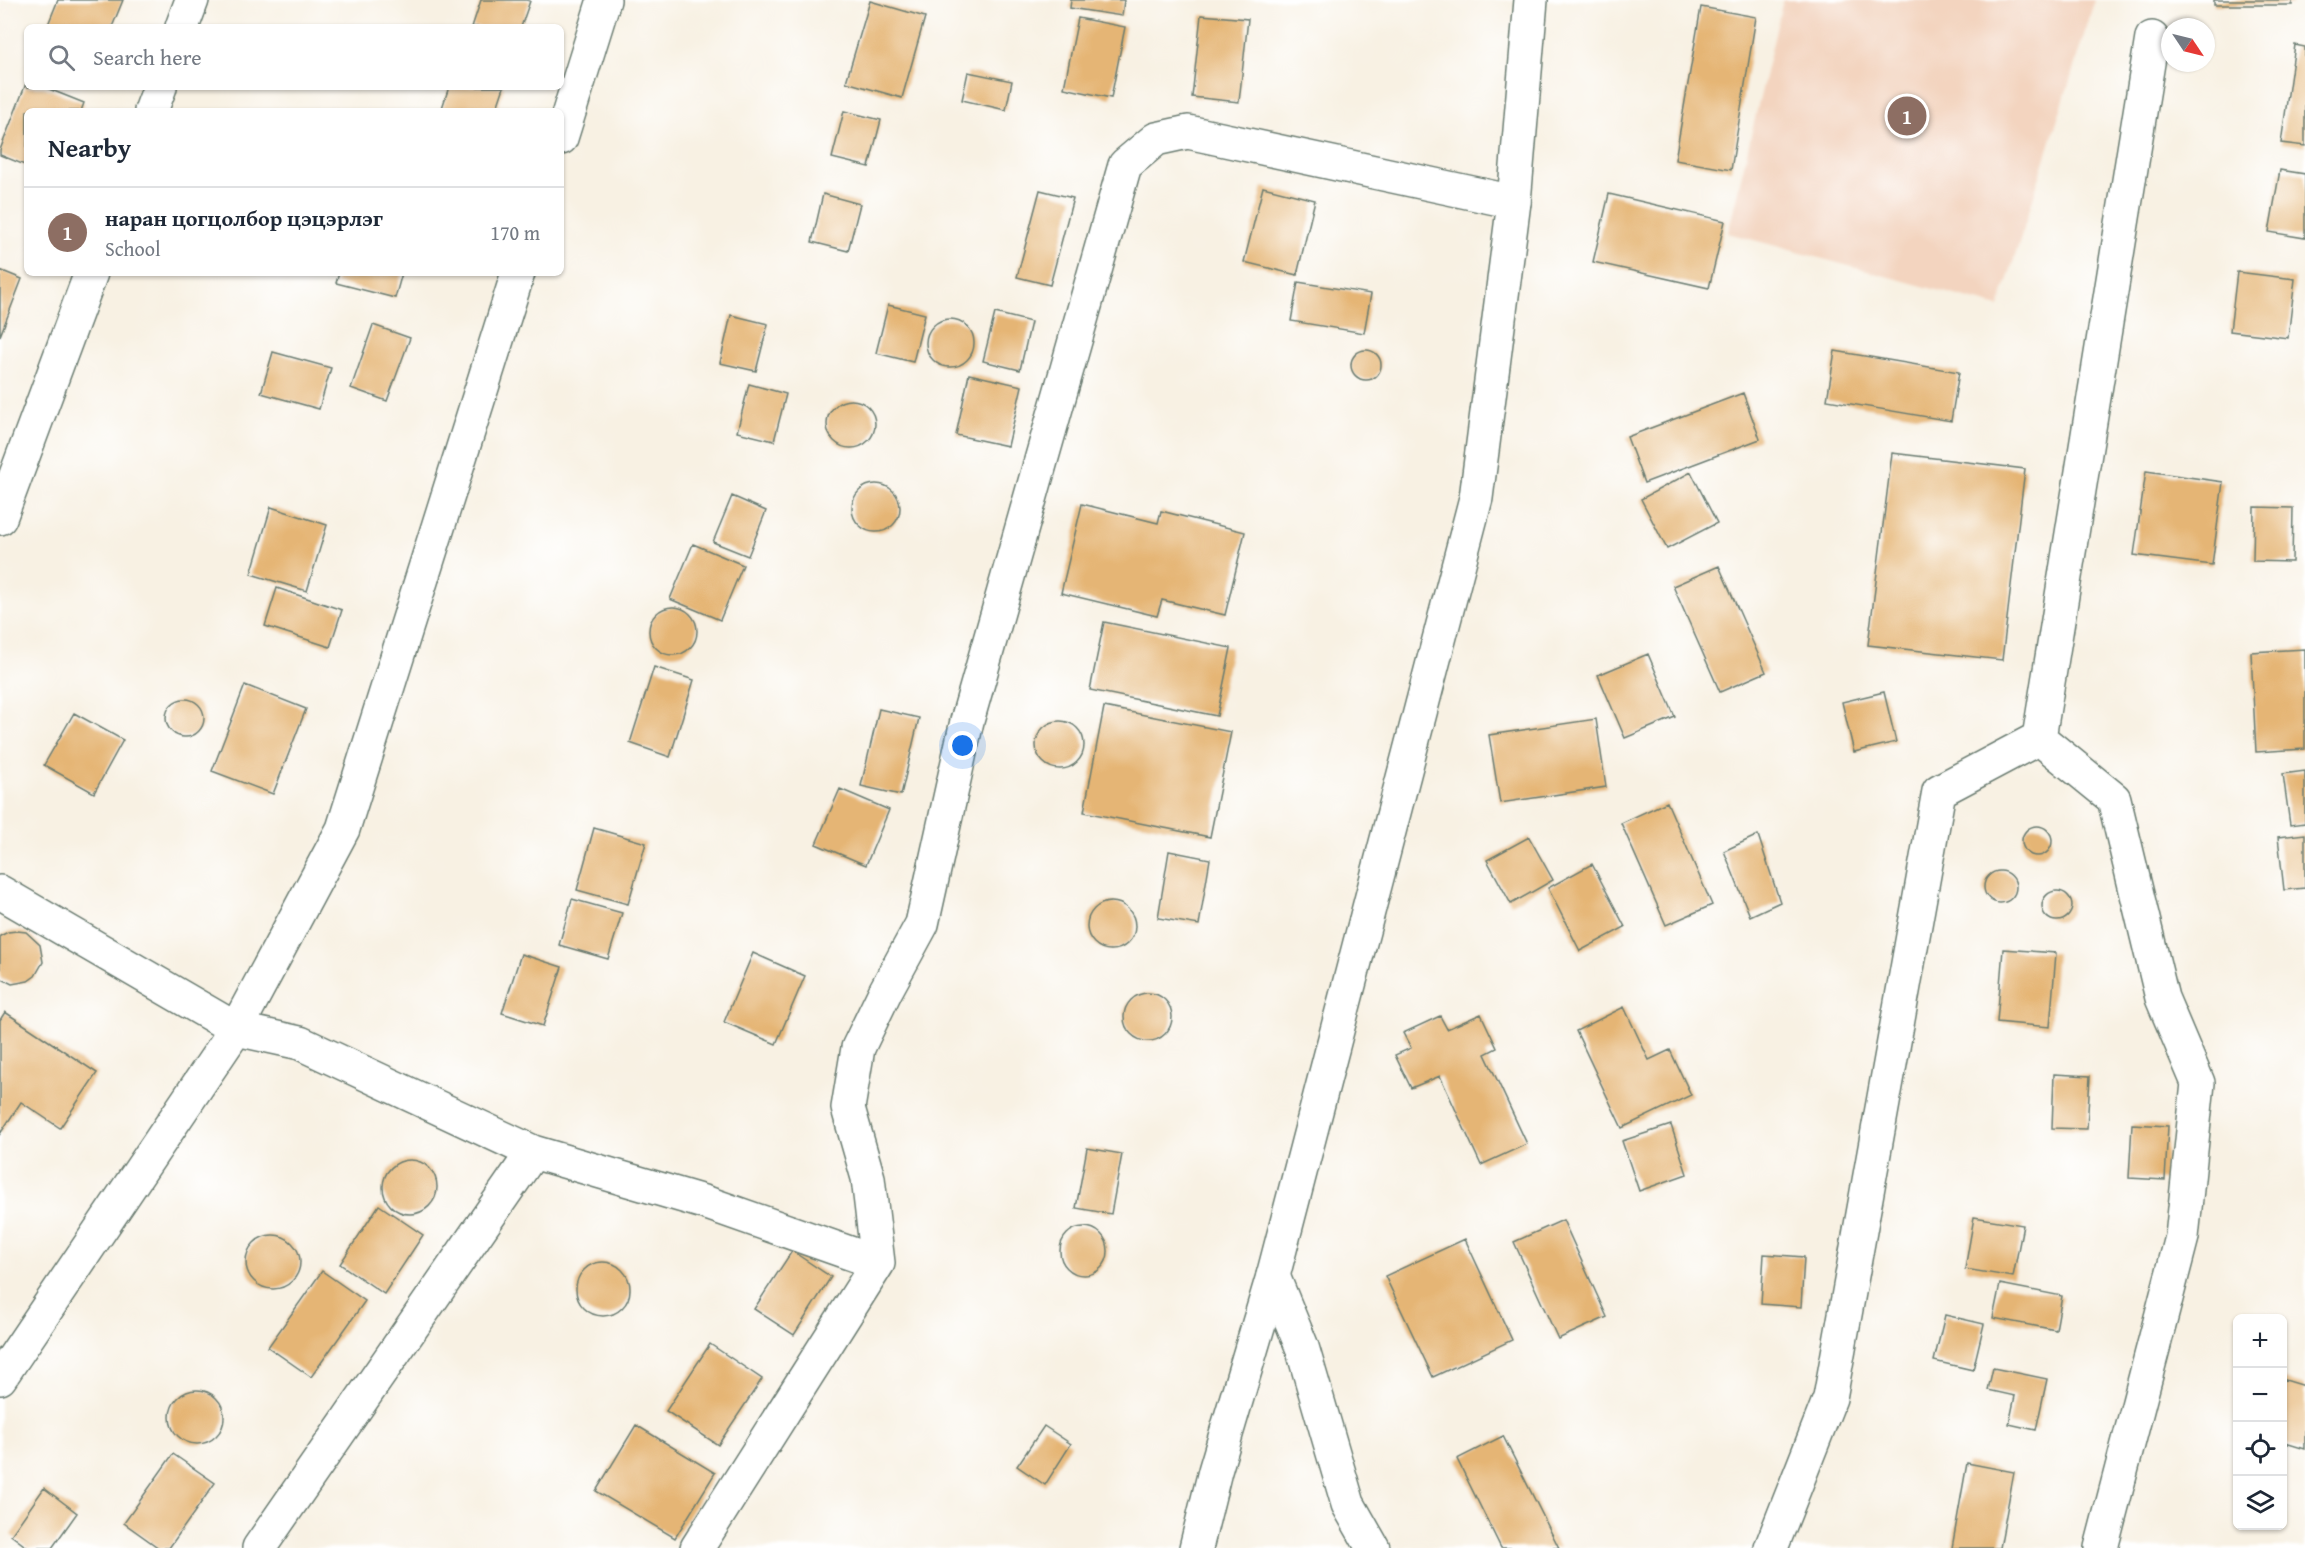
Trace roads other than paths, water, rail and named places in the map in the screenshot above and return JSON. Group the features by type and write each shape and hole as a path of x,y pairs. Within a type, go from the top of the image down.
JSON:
{"street":[{"path":"183,24 192,0"},
{"path":"564,128 604,0"},
{"path":"1196,1548 1215,1471 1273,1276 1476,498 1514,202 1531,0"},
{"path":"2039,738 2152,38"},
{"path":"152,108 159,90"},
{"path":"696,1548 878,1263 868,1178 848,1108 858,1048 922,924 967,721 1125,165 1156,140 1188,132 1514,202"},
{"path":"0,518 90,276"},
{"path":"0,1378 236,1029 343,829 517,276"},
{"path":"1771,1548 1830,1398 1939,791 2039,738"},
{"path":"2039,738 2114,799 2163,999 2198,1083 2182,1237 2101,1548"},
{"path":"0,892 236,1029 300,1043 533,1152 707,1203 878,1263"},
{"path":"259,1548 533,1152"},
{"path":"1273,1276 1302,1347 1348,1504 1373,1548"}],"place":[{"name":"наран цогцолбор цэцэрлэг","path":"1907,116"}]}
